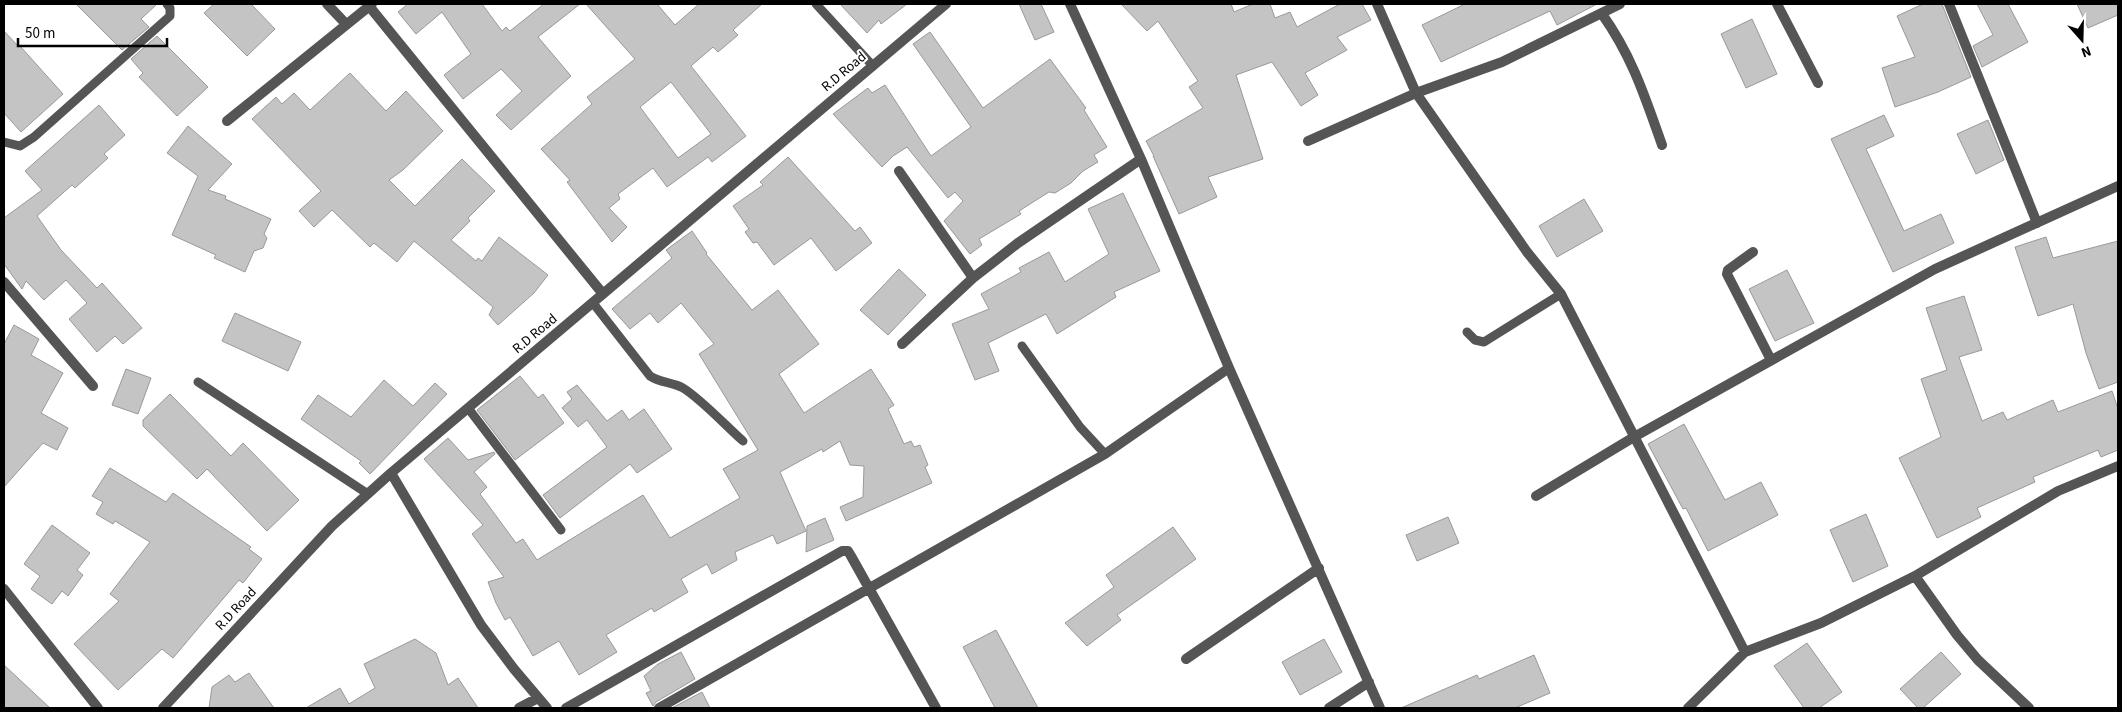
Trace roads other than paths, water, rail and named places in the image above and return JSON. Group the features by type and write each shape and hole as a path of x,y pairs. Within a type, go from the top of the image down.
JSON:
{"street":[{"path":"327,4 346,24"},
{"name":"R.D Road","path":"163,708 332,526 391,473 946,4"},
{"path":"1070,4 1141,160 1229,368 1380,708"},
{"path":"1377,4 1416,93 1527,252 1561,294 1745,652"},
{"path":"1308,141 1416,93 1502,62 1620,4"},
{"path":"1777,4 1818,83"},
{"path":"1949,4 2037,223"},
{"path":"227,121 370,5 603,294"},
{"path":"1602,14 1616,33 1634,66 1662,146"},
{"path":"902,344 973,278 1044,224 1141,160"},
{"path":"898,171 973,278"},
{"path":"1536,496 1634,437 1936,269 2118,186"},
{"path":"1753,252 1728,270 1727,274 1771,360"},
{"path":"4,282 93,386"},
{"path":"659,708 1105,454 1229,368"},
{"path":"1688,708 1745,652 1814,626 1915,576 2058,491 2118,466"},
{"path":"391,473 481,625 547,708"},
{"path":"566,708 842,551 848,551 936,708"},
{"path":"1186,659 1319,568"},
{"path":"1915,576 1957,635 1978,660 2029,708"},
{"path":"4,589 98,708"},
{"path":"1328,708 1369,682"},
{"path":"519,708 538,698"}],"lane":[{"path":"4,142 20,146 34,137 170,16 170,8 167,4"},
{"path":"816,4 873,66"},
{"path":"1467,332 1475,340 1484,342 1561,294"},
{"path":"592,303 650,376 655,380 686,389 743,441"},
{"path":"1022,346 1080,427 1105,454"},
{"path":"198,382 368,494"},
{"path":"468,408 560,530"}]}
